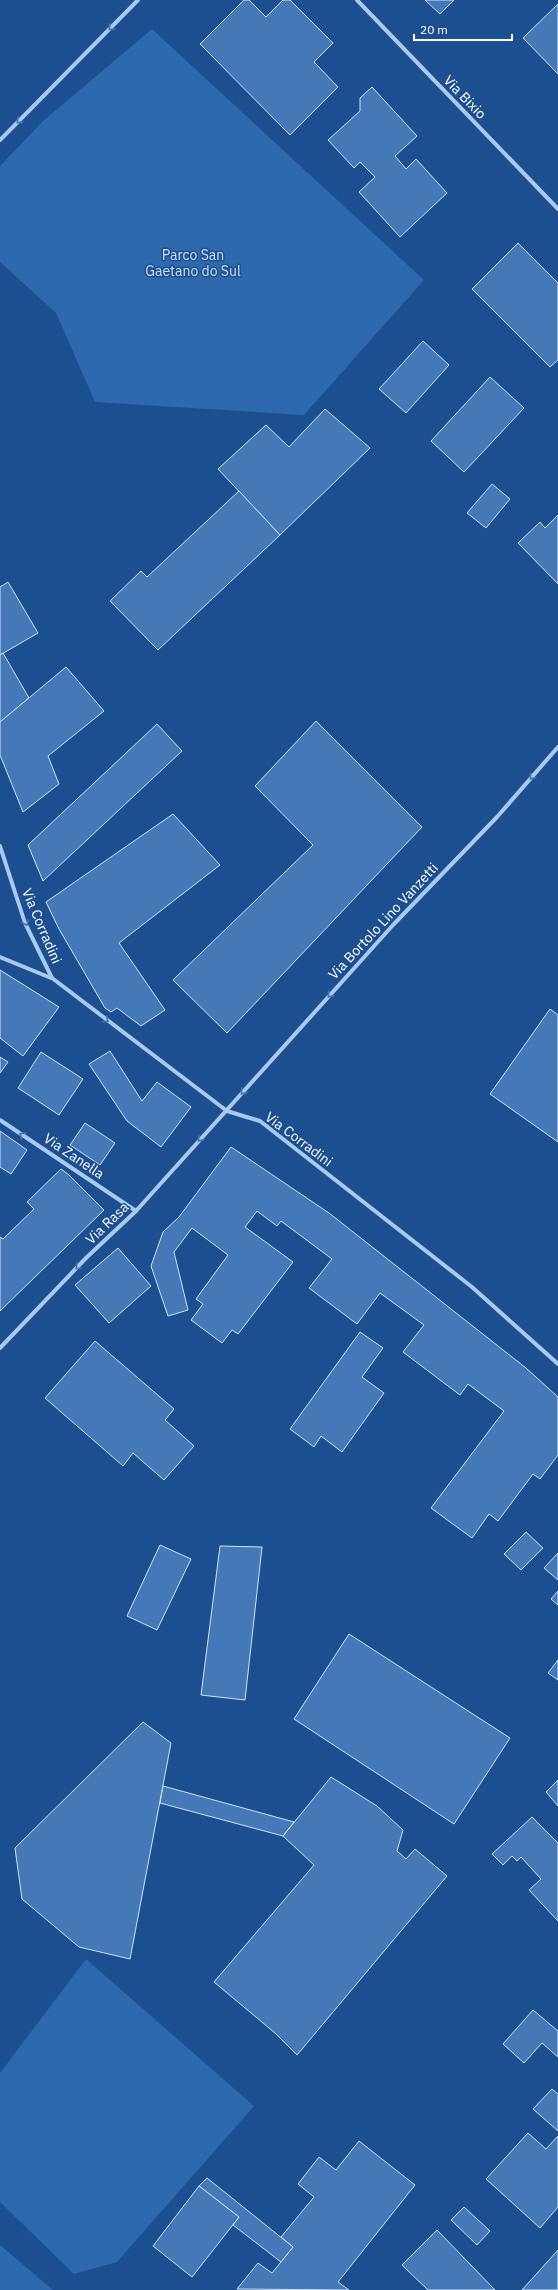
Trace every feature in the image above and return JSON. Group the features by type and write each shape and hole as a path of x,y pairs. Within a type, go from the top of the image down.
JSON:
{"street":[{"path":"0,140 138,0"},
{"name":"Via Bixio","path":"357,0 558,209"},
{"name":"Via Bortolo Lino Vanzetti","path":"227,1111 393,924 497,817 558,747"},
{"name":"Via Corradini","path":"0,846 25,923 52,978 227,1111 260,1121 472,1287 558,1364"},
{"path":"0,957 52,978"},
{"name":"Via Rasa","path":"0,1348 86,1258 136,1211 227,1111"},
{"name":"Via Zanella","path":"0,1120 136,1211"}],"green space":[{"name":"Parco San Gaetano do Sul","path":"152,29 424,280 304,415 95,402 56,313 0,262 0,166 43,121"},
{"path":"86,1959 254,2106 117,2262 74,2274 0,2202 0,2073"},
{"path":"0,2245 53,2290 0,2290"}],"building":[{"path":"244,0 249,0 266,17 283,0 290,0 333,43 314,62 338,87 290,135 200,44"},
{"path":"425,0 454,0 440,14"},
{"path":"558,4 558,74 523,38"},
{"path":"372,87 417,136 395,156 406,169 416,159 447,193 400,237 359,192 375,177 360,162 354,168 328,140 360,111 360,98"},
{"path":"518,243 558,283 558,360 550,367 472,289"},
{"path":"423,341 449,365 406,413 379,389"},
{"path":"490,377 524,408 464,472 431,441"},
{"path":"325,409 370,448 280,535 218,469 266,425 289,447"},
{"path":"492,484 510,499 486,528 467,513"},
{"path":"239,491 280,535 158,650 110,601 141,571 147,577"},
{"path":"558,515 558,584 518,543 540,522 545,528"},
{"path":"8,582 38,633 0,655 0,587"},
{"path":"3,653 29,698 0,722 0,655"},
{"path":"66,667 104,711 48,756 59,784 23,812 0,755 0,722"},
{"path":"316,721 422,827 227,1033 173,980 313,845 255,786"},
{"path":"157,724 182,751 43,881 28,845"},
{"path":"173,814 220,865 119,943 165,1010 141,1026 117,1008 111,1012 105,1008 59,929 46,902"},
{"path":"0,970 59,1007 23,1056 0,1038"},
{"path":"550,1009 558,1015 558,1142 490,1094"},
{"path":"110,1051 142,1101 157,1082 191,1107 161,1147 127,1121 89,1064"},
{"path":"41,1052 83,1079 59,1115 18,1088"},
{"path":"0,1057 8,1062 0,1073"},
{"path":"85,1123 115,1143 100,1165 70,1145"},
{"path":"0,1131 27,1150 11,1174 0,1167"},
{"path":"231,1147 329,1213 526,1368 558,1397 558,1455 540,1479 533,1474 498,1521 489,1514 472,1538 431,1508 504,1411 468,1384 460,1395 403,1352 424,1325 380,1293 357,1324 309,1288 332,1259 281,1221 277,1226 257,1211 245,1227 293,1262 238,1334 232,1330 222,1343 191,1320 203,1304 196,1299 228,1255 192,1228 174,1252 188,1310 168,1316 151,1266 163,1232 179,1217"},
{"path":"61,1169 104,1210 0,1311 0,1237 3,1239 34,1209 27,1202"},
{"path":"118,1248 151,1286 109,1323 75,1285"},
{"path":"360,1332 383,1348 362,1377 384,1393 342,1452 321,1436 314,1447 290,1429"},
{"path":"95,1341 174,1409 165,1420 194,1446 164,1480 133,1453 123,1466 45,1398"},
{"path":"526,1532 543,1548 521,1570 504,1554"},
{"path":"160,1545 191,1559 157,1630 127,1616"},
{"path":"220,1546 262,1547 245,1700 201,1695"},
{"path":"558,1553 558,1580 544,1568"},
{"path":"558,1591 558,1605 551,1599"},
{"path":"349,1634 510,1738 454,1824 294,1719"},
{"path":"558,1660 558,1680 548,1673"},
{"path":"143,1722 171,1743 130,1959 79,1947 22,1899 15,1848"},
{"path":"331,1777 377,1806 403,1830 397,1851 406,1859 415,1849 447,1876 297,2055 275,2033 214,1982 314,1865 283,1836"},
{"path":"558,1780 558,1806 546,1792"},
{"path":"163,1786 294,1822 283,1836 160,1803"},
{"path":"532,1817 558,1843 558,1921 529,1890 541,1879 521,1857 517,1861 512,1856 503,1865 492,1854"},
{"path":"533,2010 558,2031 558,2057 542,2043 524,2063 503,2044"},
{"path":"552,2089 558,2094 558,2131 533,2109"},
{"path":"528,2133 546,2149 558,2136 558,2207 540,2228 486,2179"},
{"path":"359,2141 415,2185 338,2282 349,2290 237,2289 258,2263 272,2273 293,2247 281,2237 314,2197 298,2184 319,2157 336,2170"},
{"path":"207,2178 293,2247 281,2262 233,2225 239,2217 199,2186"},
{"path":"199,2186 239,2217 192,2277 153,2246"},
{"path":"464,2207 490,2231 477,2245 451,2220"},
{"path":"437,2230 495,2290 428,2290 402,2265"},
{"path":"558,2250 558,2290 522,2290"}]}
